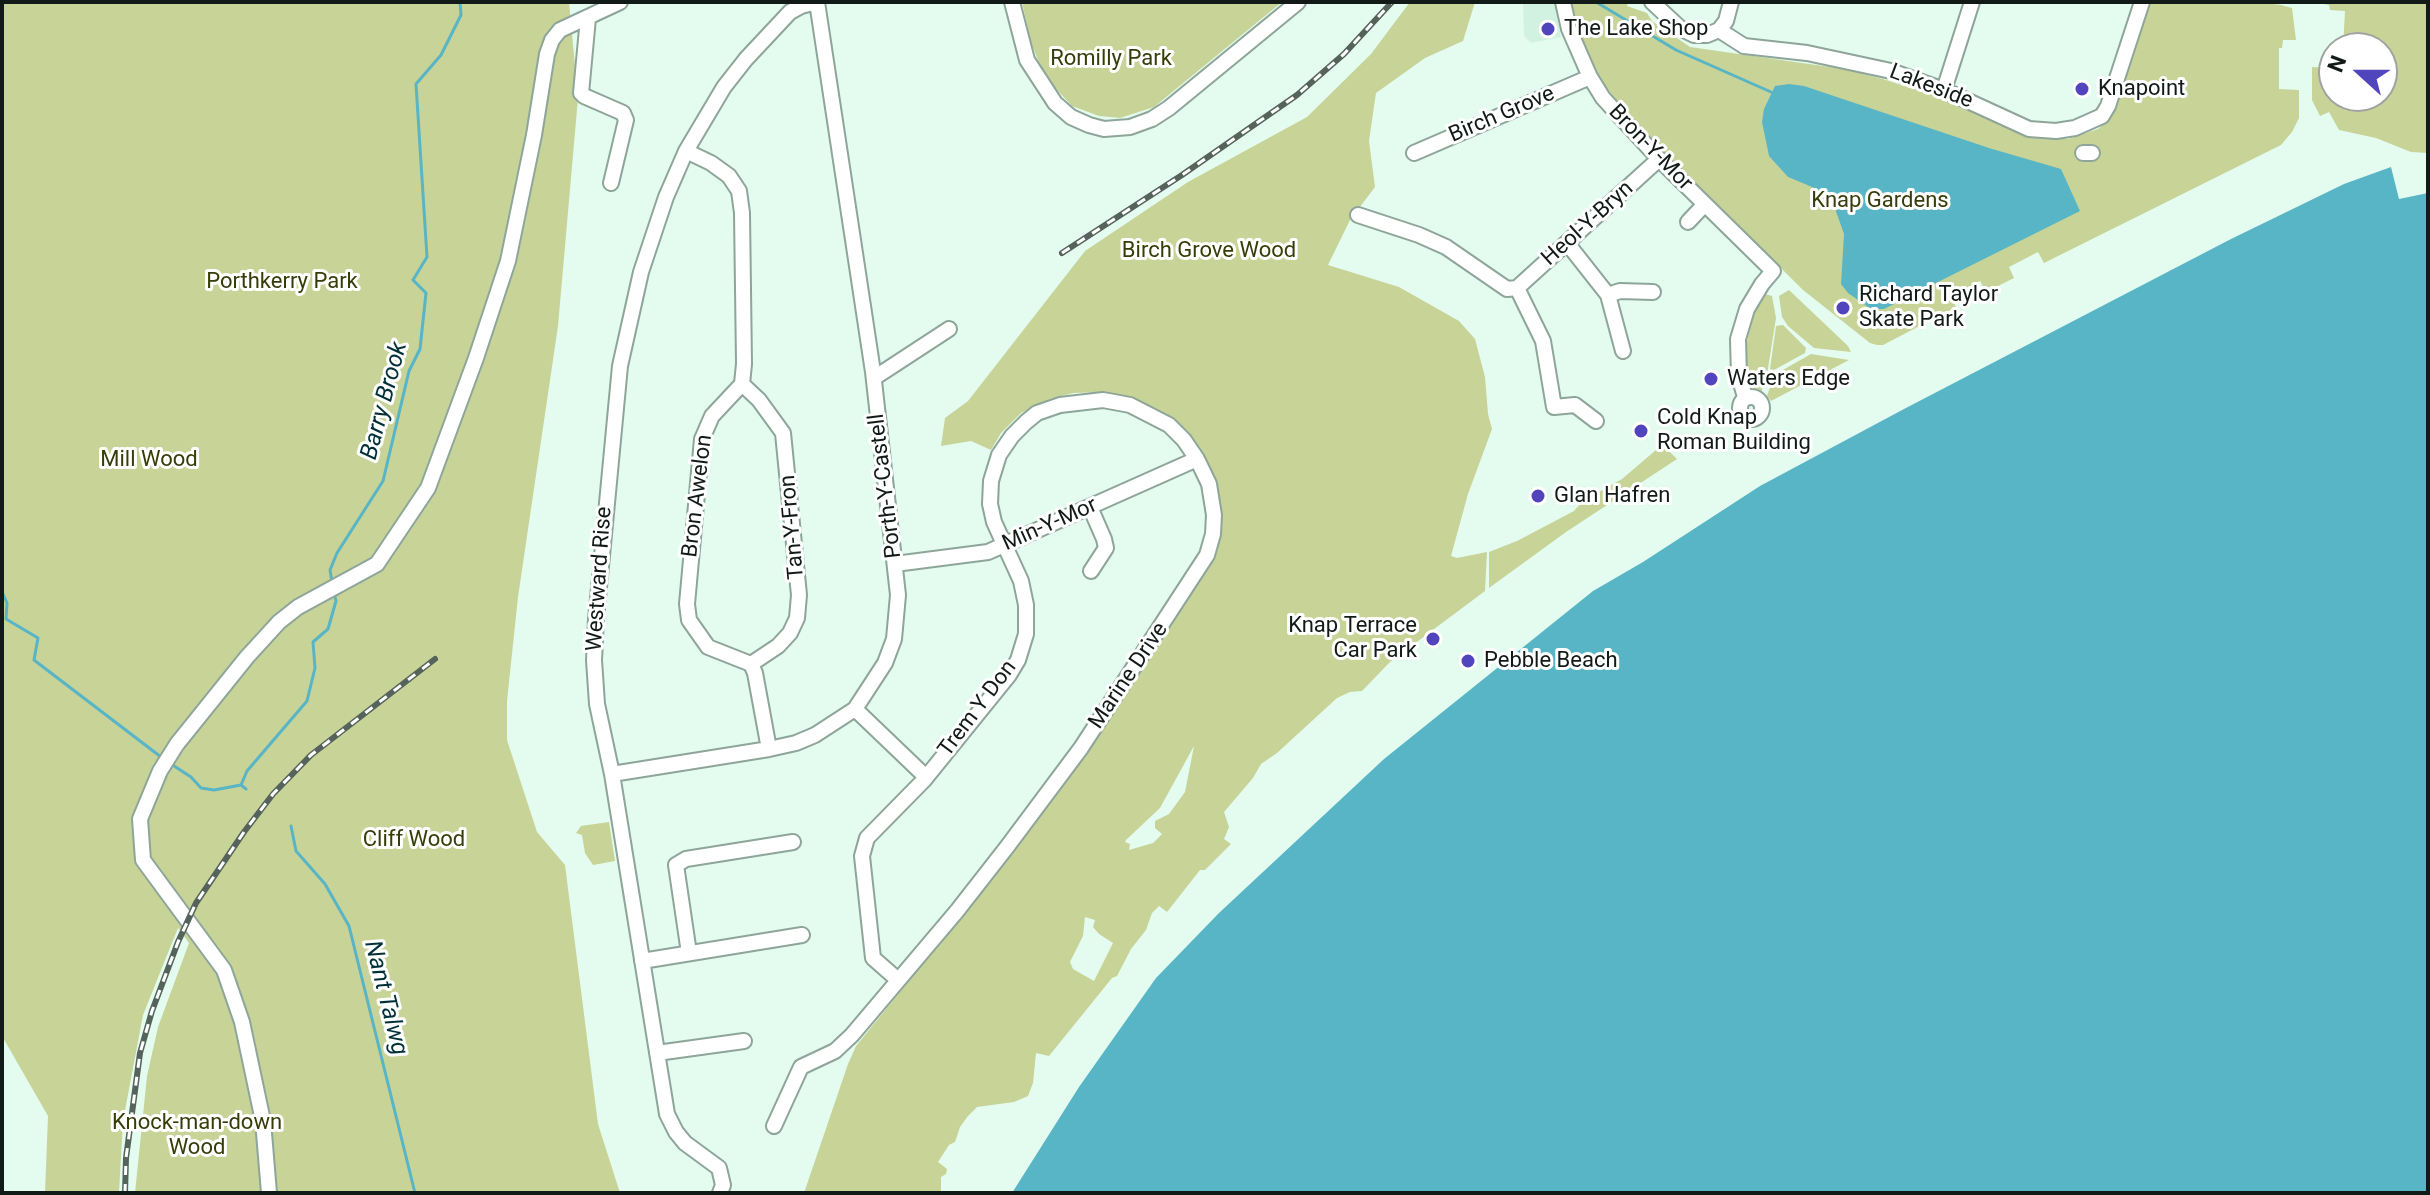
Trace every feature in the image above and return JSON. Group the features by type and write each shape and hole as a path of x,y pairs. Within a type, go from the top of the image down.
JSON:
{"street":[{"path":"269,1193 263,1121 242,1022 224,970 143,860 140,819 166,761 279,622 298,607 377,564 428,488 508,261 547,54 560,30 620,2"},
{"name":"Westward Rise","path":"720,1193 723,1185 719,1168 685,1143 667,1114 612,774 597,704 594,660 601,555 620,366 641,272 666,197 686,151 718,96 746,59 790,12 817,2"},
{"name":"Porth-Y-Castell","path":"612,774 769,749 815,735 855,709 885,663 894,639 898,595 874,378 817,2"},
{"path":"1012,2 1027,60 1055,103 1071,117 1104,129 1130,127 1160,113 1298,2"},
{"name":"Bron-Y-Mor","path":"1563,2 1569,29 1590,77 1617,117 1773,271 1747,309 1738,339 1739,376 1745,397"},
{"name":"Lakeside","path":"1652,2 1680,28 1694,35 1707,35 1719,30 1744,46 1856,62 1944,90 2040,131 2075,128 2102,116 2142,2"},
{"path":"1719,30 1726,21 1731,2"},
{"path":"1944,90 1972,2"},
{"path":"588,18 581,93 623,113 626,120 611,183"},
{"name":"Birch Grove","path":"1414,153 1590,77"},
{"path":"686,151 729,176 739,191 742,213 742,384"},
{"name":"Heol-Y-Bryn","path":"1517,288 1659,159"},
{"path":"1688,222 1705,204"},
{"path":"1358,215 1446,247 1507,289 1517,288 1543,341 1554,407 1575,405 1596,421"},
{"path":"1567,243 1608,295 1623,351"},
{"path":"1608,295 1620,291 1653,292"},
{"path":"874,378 949,329"},
{"name":"Bron Awelon","path":"742,384 712,416 702,439 687,604 689,620 708,647 751,664"},
{"name":"Tan-Y-Fron","path":"742,384 759,400 783,433 799,595 797,618 790,633 778,646 751,664"},
{"name":"Marine Drive","path":"774,1126 801,1067 835,1051 852,1035 965,900 1081,748 1207,555 1214,515 1209,484 1197,459 1169,425 1130,405 1103,400 1080,401 1037,413 1012,436 999,455 991,481 990,504 994,522 1007,546"},
{"name":"Min-Y-Mor","path":"895,564 964,557 1007,546 1197,459"},
{"path":"1090,507 1106,548 1091,571"},
{"name":"Trem Y Don","path":"898,980 873,958 862,856 867,838 926,777 1018,660 1026,634 1026,605 1021,581 1007,546"},
{"path":"751,664 769,749"},
{"name":"Trem Y Don","path":"855,709 926,777"},
{"path":"689,953 676,865 686,859 793,842"},
{"path":"642,961 802,935"},
{"path":"657,1053 744,1041"}],"shaded area":[{"path":"1523,2 1554,2 1561,37 1531,43 1524,36"}],"green space":[{"name":"Porthkerry Park","path":"2,2 569,2 578,98 558,326 518,597 507,701 507,740 537,832 565,865 598,1124 620,1193 135,1193 147,1076 158,1027 189,943 178,928 143,1015 123,1121 119,1193 45,1193 48,1116 2,1036"},
{"name":"Romilly Park","path":"1022,2 1282,2 1154,107 1120,118 1099,116 1072,106 1045,77 1031,43"},
{"name":"Birch Grove Wood","path":"1410,2 1475,2 1463,41 1425,58 1376,93 1369,141 1375,187 1350,220 1328,265 1399,287 1459,321 1475,339 1485,377 1492,429 1468,494 1451,556 1457,558 1487,552 1485,591 1390,662 1362,691 1337,698 1261,764 1224,812 1229,827 1224,839 1231,844 1205,870 1200,870 1167,912 1159,906 1152,913 1146,930 1131,949 1117,976 1112,978 1049,1056 1036,1053 1033,1083 1028,1096 1014,1102 977,1107 968,1116 955,1142 949,1145 938,1162 947,1169 941,1177 941,1193 804,1193 856,1046 998,871 1087,753 1212,560 1220,535 1220,507 1214,477 1199,447 1180,424 1127,396 1102,392 1073,393 1050,399 1021,413 1001,433 991,450 971,441 941,446 945,418 968,401 1085,251 1188,182 1307,117 1371,54","holes":["1194,746 1185,792 1169,814 1155,821 1155,828 1162,834 1153,843 1129,850 1130,844 1126,840 1160,808","1085,917 1095,920 1093,927 1113,943 1094,981 1073,969 1070,962 1083,936"]},
{"name":"Knap Gardens","path":"1571,2 1628,2 1627,6 1647,13 1652,21 1690,47 1844,69 1942,98 2028,135 2068,139 2098,129 2111,118 2149,2 2258,2 2281,5 2292,8 2296,40 2283,40 2282,48 2279,48 2279,89 2299,90 2299,118 2281,145 2044,263 2038,252 2009,267 2014,278 1986,292 1980,281 1951,296 1956,307 1883,345 1877,345 1870,343 1803,290 1625,113 1594,70"},
{"path":"2314,2 2428,2 2428,153 2411,152 2376,138 2339,130 2329,112 2398,112 2398,32 2344,32 2345,11 2330,10 2329,5"},
{"path":"2312,67 2318,67 2318,112 2312,100"},
{"path":"1789,290 1851,352 1814,348 1788,326 1782,317 1779,296"},
{"path":"1765,294 1772,296 1776,318 1767,375 1761,392 1749,386 1745,349 1755,310"},
{"path":"1783,325 1806,348 1805,353 1774,370 1770,369 1776,326"},
{"path":"1811,354 1849,360 1771,401 1767,396 1774,375"},
{"path":"1667,449 1677,459 1566,532 1489,588 1489,552 1574,511 1583,501 1622,479 1656,450"},
{"path":"609,822 615,861 593,865 585,853 582,835 576,833 581,826"}],"water":[{"path":"1775,86 1804,86 2061,169 2080,211 1884,309 1871,309 1848,293 1841,284 1844,234 1832,200 1817,189 1788,177 1769,156 1762,122 1764,109"},
{"path":"2391,167 2399,199 2428,193 2428,1193 1012,1193 1079,1087 1156,978 1219,913 1384,759 1593,591 1760,486 1904,409 2231,239 2344,184"}],"waterway":[{"name":"Barry Brook","path":"332,582 330,570 337,553 383,481 409,371 420,349 426,293 413,280 427,257 416,84 441,55 461,15 460,2"},
{"path":"1596,2 1676,50 1771,92"},
{"name":"Nant Talwg","path":"2,592 7,603 6,619 38,638 34,660 161,757"},
{"name":"Barry Brook","path":"241,785 247,771 307,701 315,668 313,642 328,629 336,601 334,593"},
{"name":"Nant Talwg","path":"171,764 201,788 214,790 241,785 246,789"},
{"name":"Nant Talwg","path":"291,826 296,851 325,884 349,926 415,1193"}],"railway":[{"path":"1062,253 1297,95 1344,54 1392,2"},
{"path":"125,1193 126,1158 140,1053 152,1011 196,903 273,794 311,755 435,659"}],"place":[{"name":"The Lake Shop","path":"1548,29"},
{"name":"Knapoint","path":"2082,89"},
{"name":"Richard Taylor Skate Park","path":"1843,308"},
{"name":"Waters Edge","path":"1711,379"},
{"name":"Cold Knap Roman Building","path":"1641,431"},
{"name":"Glan Hafren","path":"1538,496"},
{"name":"Knap Terrace Car Park","path":"1433,639"},
{"name":"Pebble Beach","path":"1468,661"}],"park label":[{"name":"Mill Wood","path":"149,460"},
{"name":"Cliff Wood","path":"414,840"},
{"name":"Knock-man-down Wood","path":"197,1136"}]}
